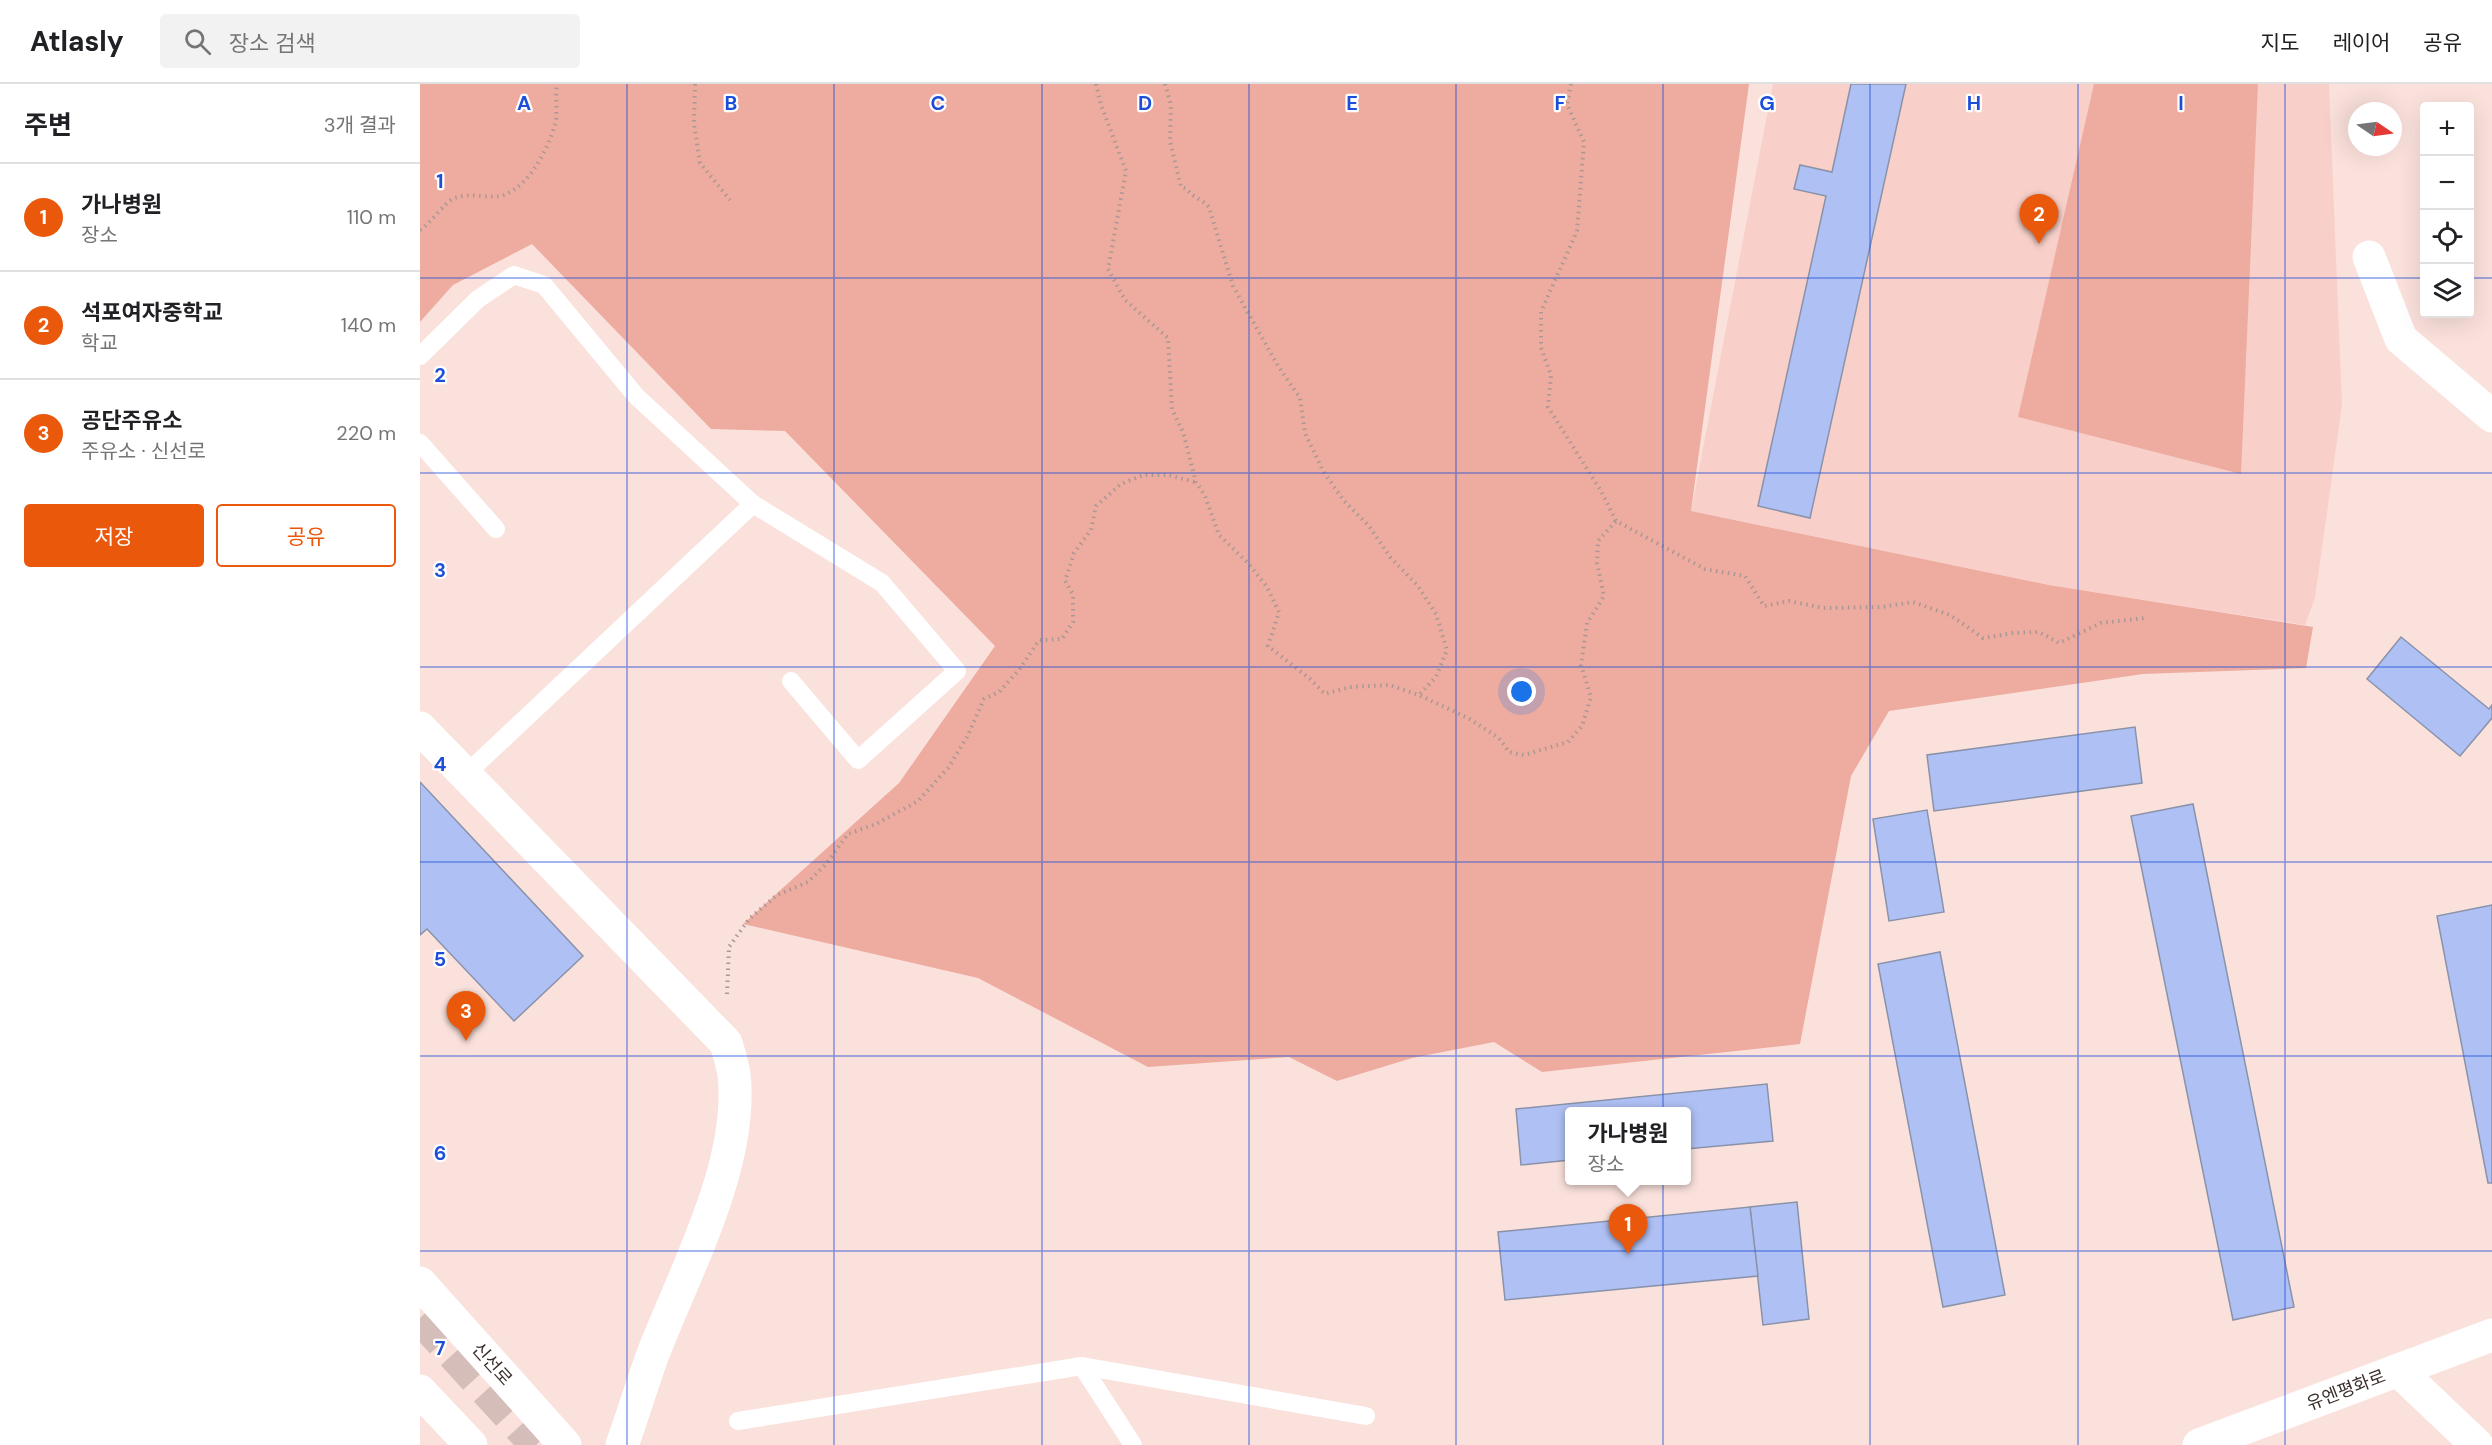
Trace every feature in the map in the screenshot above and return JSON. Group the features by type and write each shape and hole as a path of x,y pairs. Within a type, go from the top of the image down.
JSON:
{"street":[{"path":"2369,257 2401,339 2492,416"},
{"path":"420,728 726,1043 734,1074 734,1114 725,1161 703,1232 653,1354 622,1445"},
{"name":"신선로","path":"420,1283 565,1445"},
{"name":"유엔평화로","path":"2199,1445 2492,1335"},
{"path":"2398,1370 2477,1445"},
{"path":"420,1391 471,1445"}],"lane":[{"path":"420,356 478,298 514,275 544,285 636,396 753,504 882,583 957,671 858,760 791,681"},
{"path":"420,443 496,529"},
{"path":"465,776 753,504"},
{"path":"1082,1366 1133,1445"},
{"path":"738,1421 1082,1366 1366,1416"}],"path":[{"path":"420,230 453,199 480,194 502,196 519,186 536,167 555,123 554,99 557,84"},
{"path":"695,84 694,124 700,163 730,200"},
{"path":"1096,84 1101,105 1126,171 1108,269 1125,300 1168,338 1172,409 1183,432 1196,482 1205,496 1219,535 1255,571 1267,587 1279,612 1268,646 1310,679 1325,694 1350,687 1389,685 1419,695 1484,728 1500,738 1509,752 1524,755 1568,742 1582,726 1591,697 1581,665 1587,623 1604,596 1598,563 1598,542 1616,521"},
{"path":"1165,84 1171,105 1170,141 1181,187 1187,189 1192,197 1205,202 1209,207 1233,286 1278,366 1300,398 1305,433 1323,471 1344,501 1369,526 1390,557 1418,586 1436,614 1447,650 1436,677 1419,695"},
{"path":"1571,84 1568,104 1584,142 1577,231 1541,312 1540,348 1551,375 1548,407 1601,491 1616,521 1705,569 1745,576 1764,606 1789,601 1823,608 1882,608 1913,602 1950,615 1983,638 2039,632 2059,643 2102,623 2145,618"},
{"path":"726,1043 729,947 749,919 777,895 808,882 826,864 848,834 876,824 918,801 948,768 967,737 984,699 999,692 1039,640 1062,639 1073,622 1073,594 1065,581 1074,553 1091,530 1096,506 1121,484 1143,475 1168,476 1196,482"}],"shaded area":[{"path":"420,84 1749,84 1691,511 2049,585 2313,627 2306,668 2143,674 1889,711 1851,776 1800,1044 1542,1072 1494,1042 1412,1058 1337,1081 1289,1057 1148,1067 978,978 743,924 899,783 995,646 785,431 711,429 532,244 453,285 420,322"},
{"path":"1773,84 2329,84 2342,405 2315,598 2305,625 2049,585 1691,511"},
{"path":"2094,84 2258,84 2241,474 2018,417"}],"building":[{"path":"1851,84 1906,84 1810,518 1758,506 1826,196 1794,189 1800,165 1832,172"},
{"path":"2401,637 2489,709 2492,705 2492,718 2460,756 2367,679"},
{"path":"2135,727 2142,783 1934,811 1927,755"},
{"path":"420,782 583,956 514,1021 427,929 420,935"},
{"path":"2193,804 2294,1307 2233,1320 2131,816"},
{"path":"1927,810 1944,912 1889,921 1873,819"},
{"path":"2492,905 2492,1183 2488,1183 2437,916"},
{"path":"1940,952 2005,1295 1943,1307 1878,964"},
{"path":"1767,1084 1773,1141 1691,1149 1691,1107 1565,1107 1565,1161 1521,1165 1516,1109"},
{"path":"1797,1202 1809,1319 1763,1325 1750,1207"},
{"path":"1750,1207 1758,1276 1505,1300 1498,1232"}],"tunnel":[{"path":"420,1318 536,1445"}],"place":[{"name":"석포여자중학교","path":"2039,244"},
{"name":"공단주유소","path":"466,1041"},
{"name":"가나병원","path":"1628,1254"}]}
